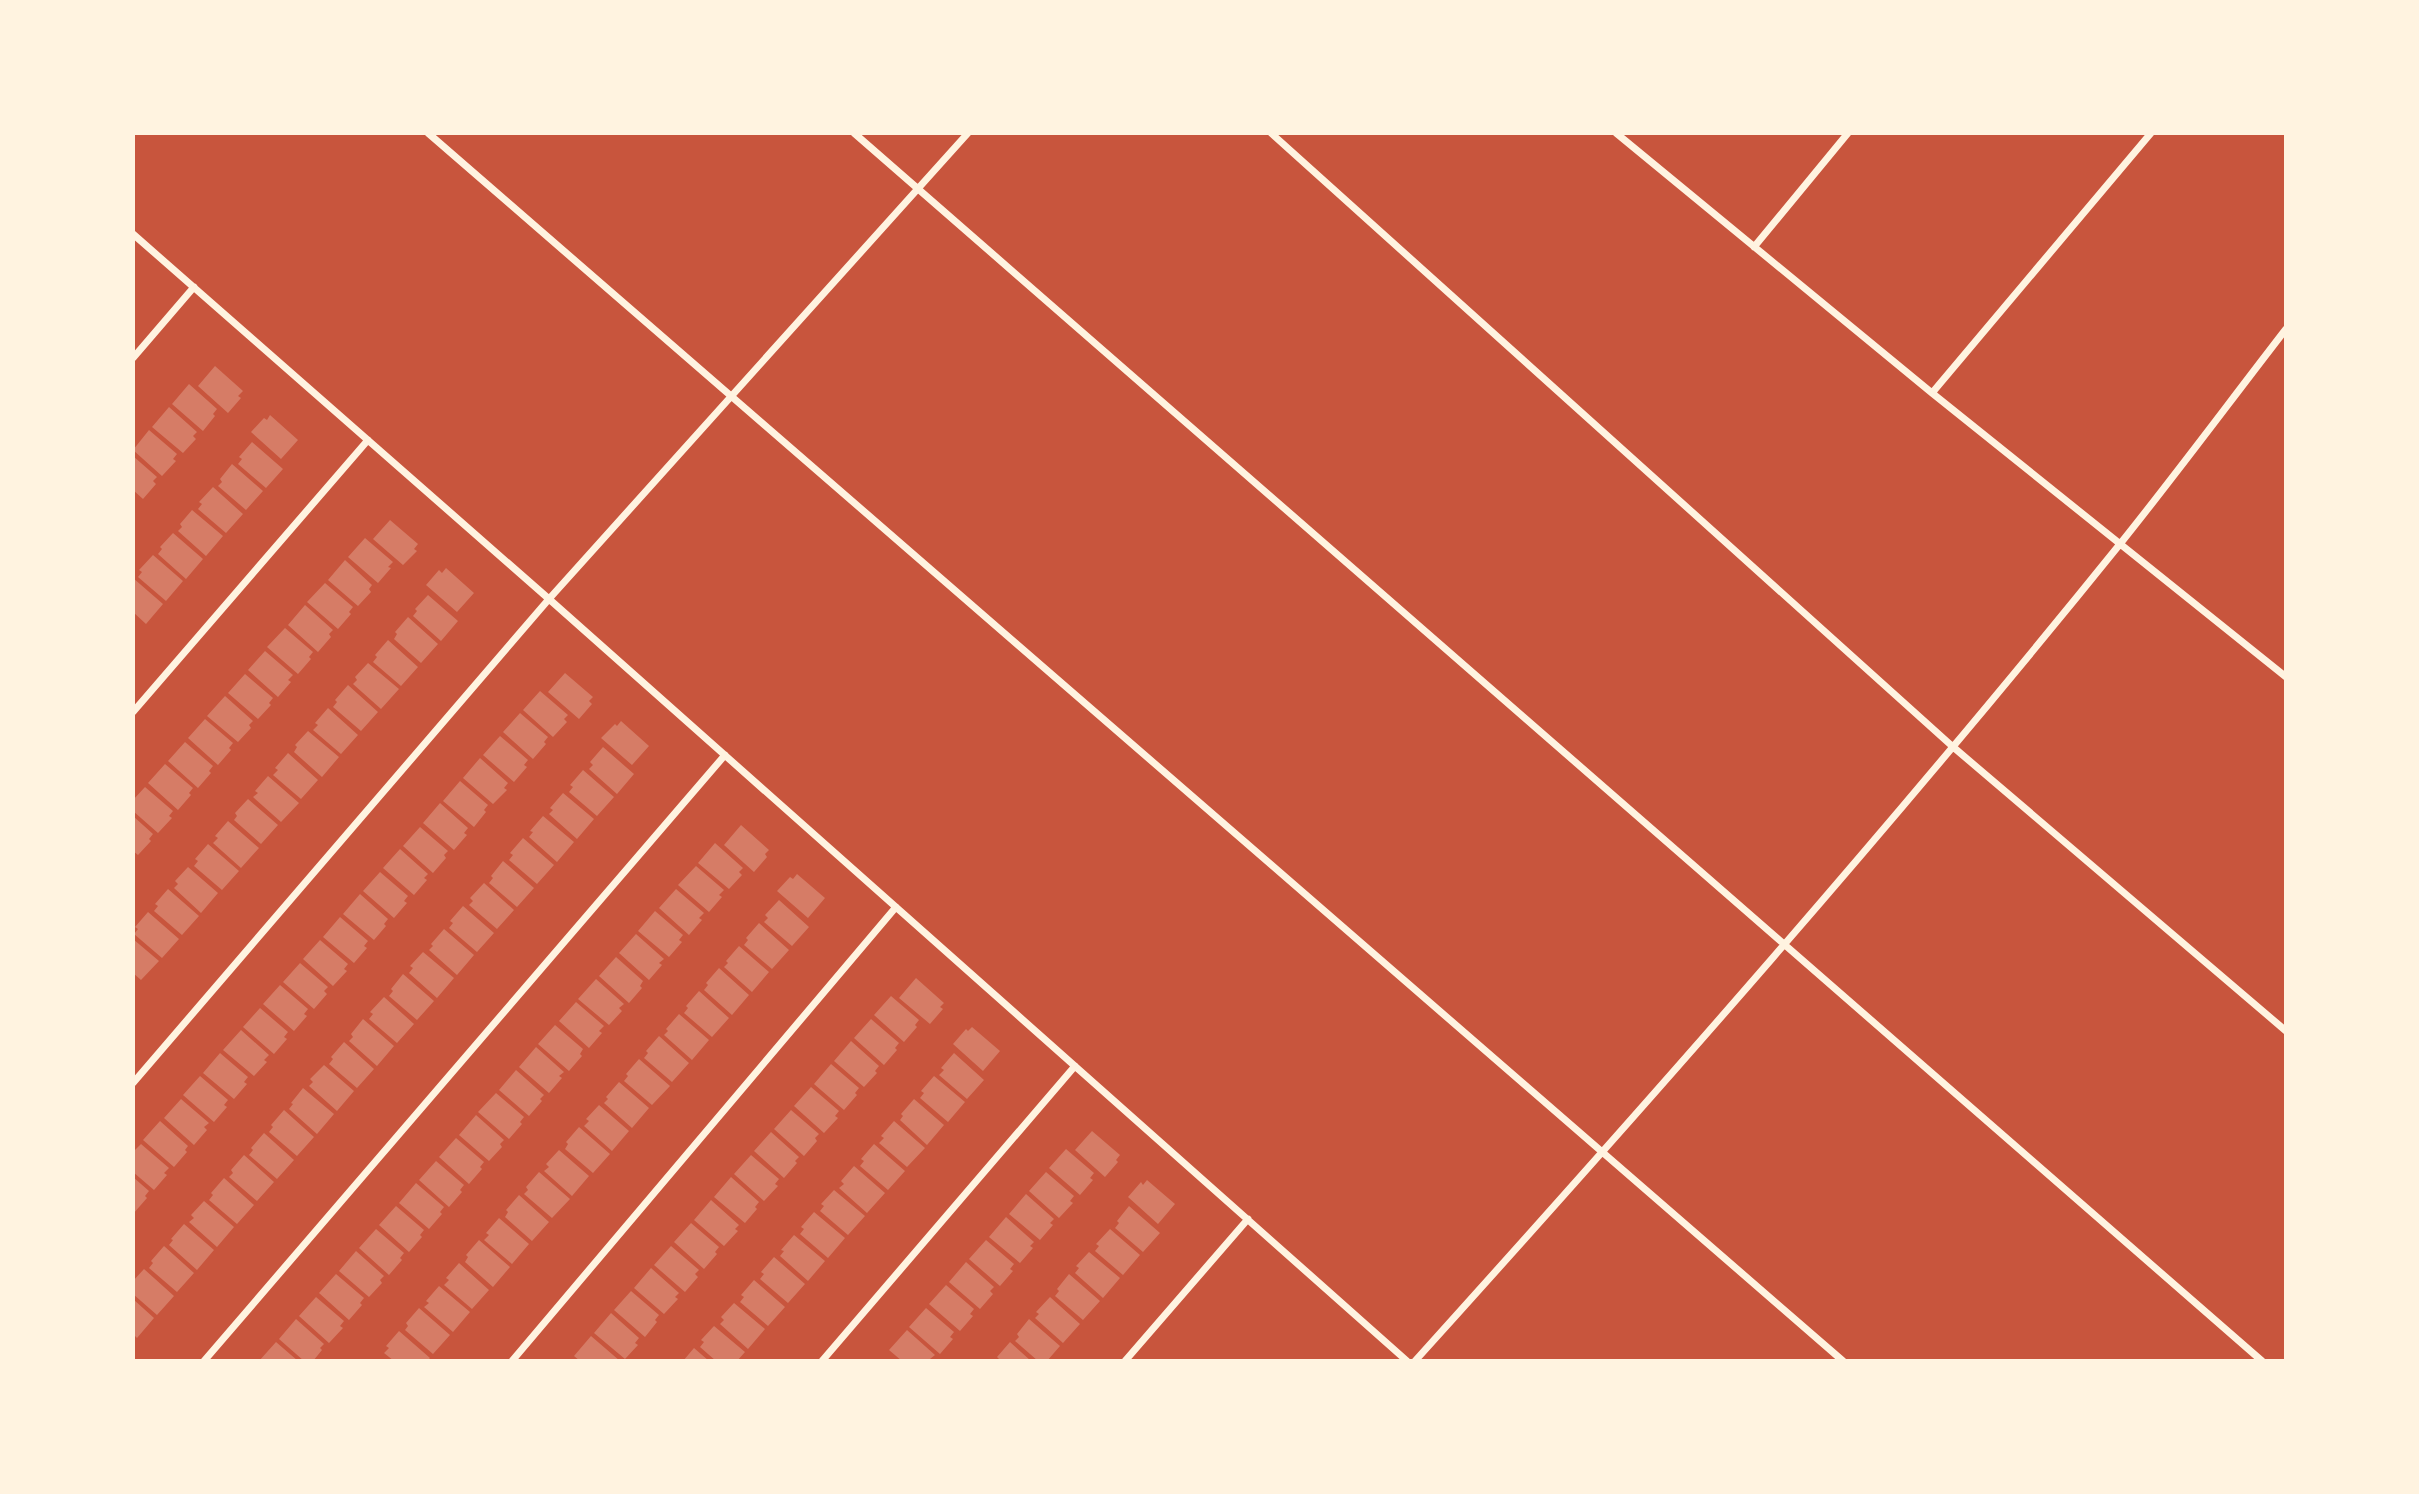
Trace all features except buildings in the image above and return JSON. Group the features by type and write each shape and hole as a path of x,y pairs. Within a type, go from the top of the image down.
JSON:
{"street":[{"path":"428,133 1843,1361"},
{"path":"854,133 2262,1361"},
{"path":"133,1083 549,599 968,133"},
{"path":"1271,133 1952,746 2286,1031"},
{"path":"1616,133 1932,393 2286,677"},
{"path":"1754,247 1848,133"},
{"path":"1932,393 2151,133"},
{"path":"133,234 549,599 1407,1361"},
{"path":"133,358 194,287"},
{"path":"1415,1361 1603,1153 1952,746 2121,542 2286,329"},
{"path":"133,712 368,440"},
{"path":"204,1361 725,755"},
{"path":"512,1361 896,907"},
{"path":"822,1361 1075,1066"},
{"path":"1125,1361 1248,1219"}]}
